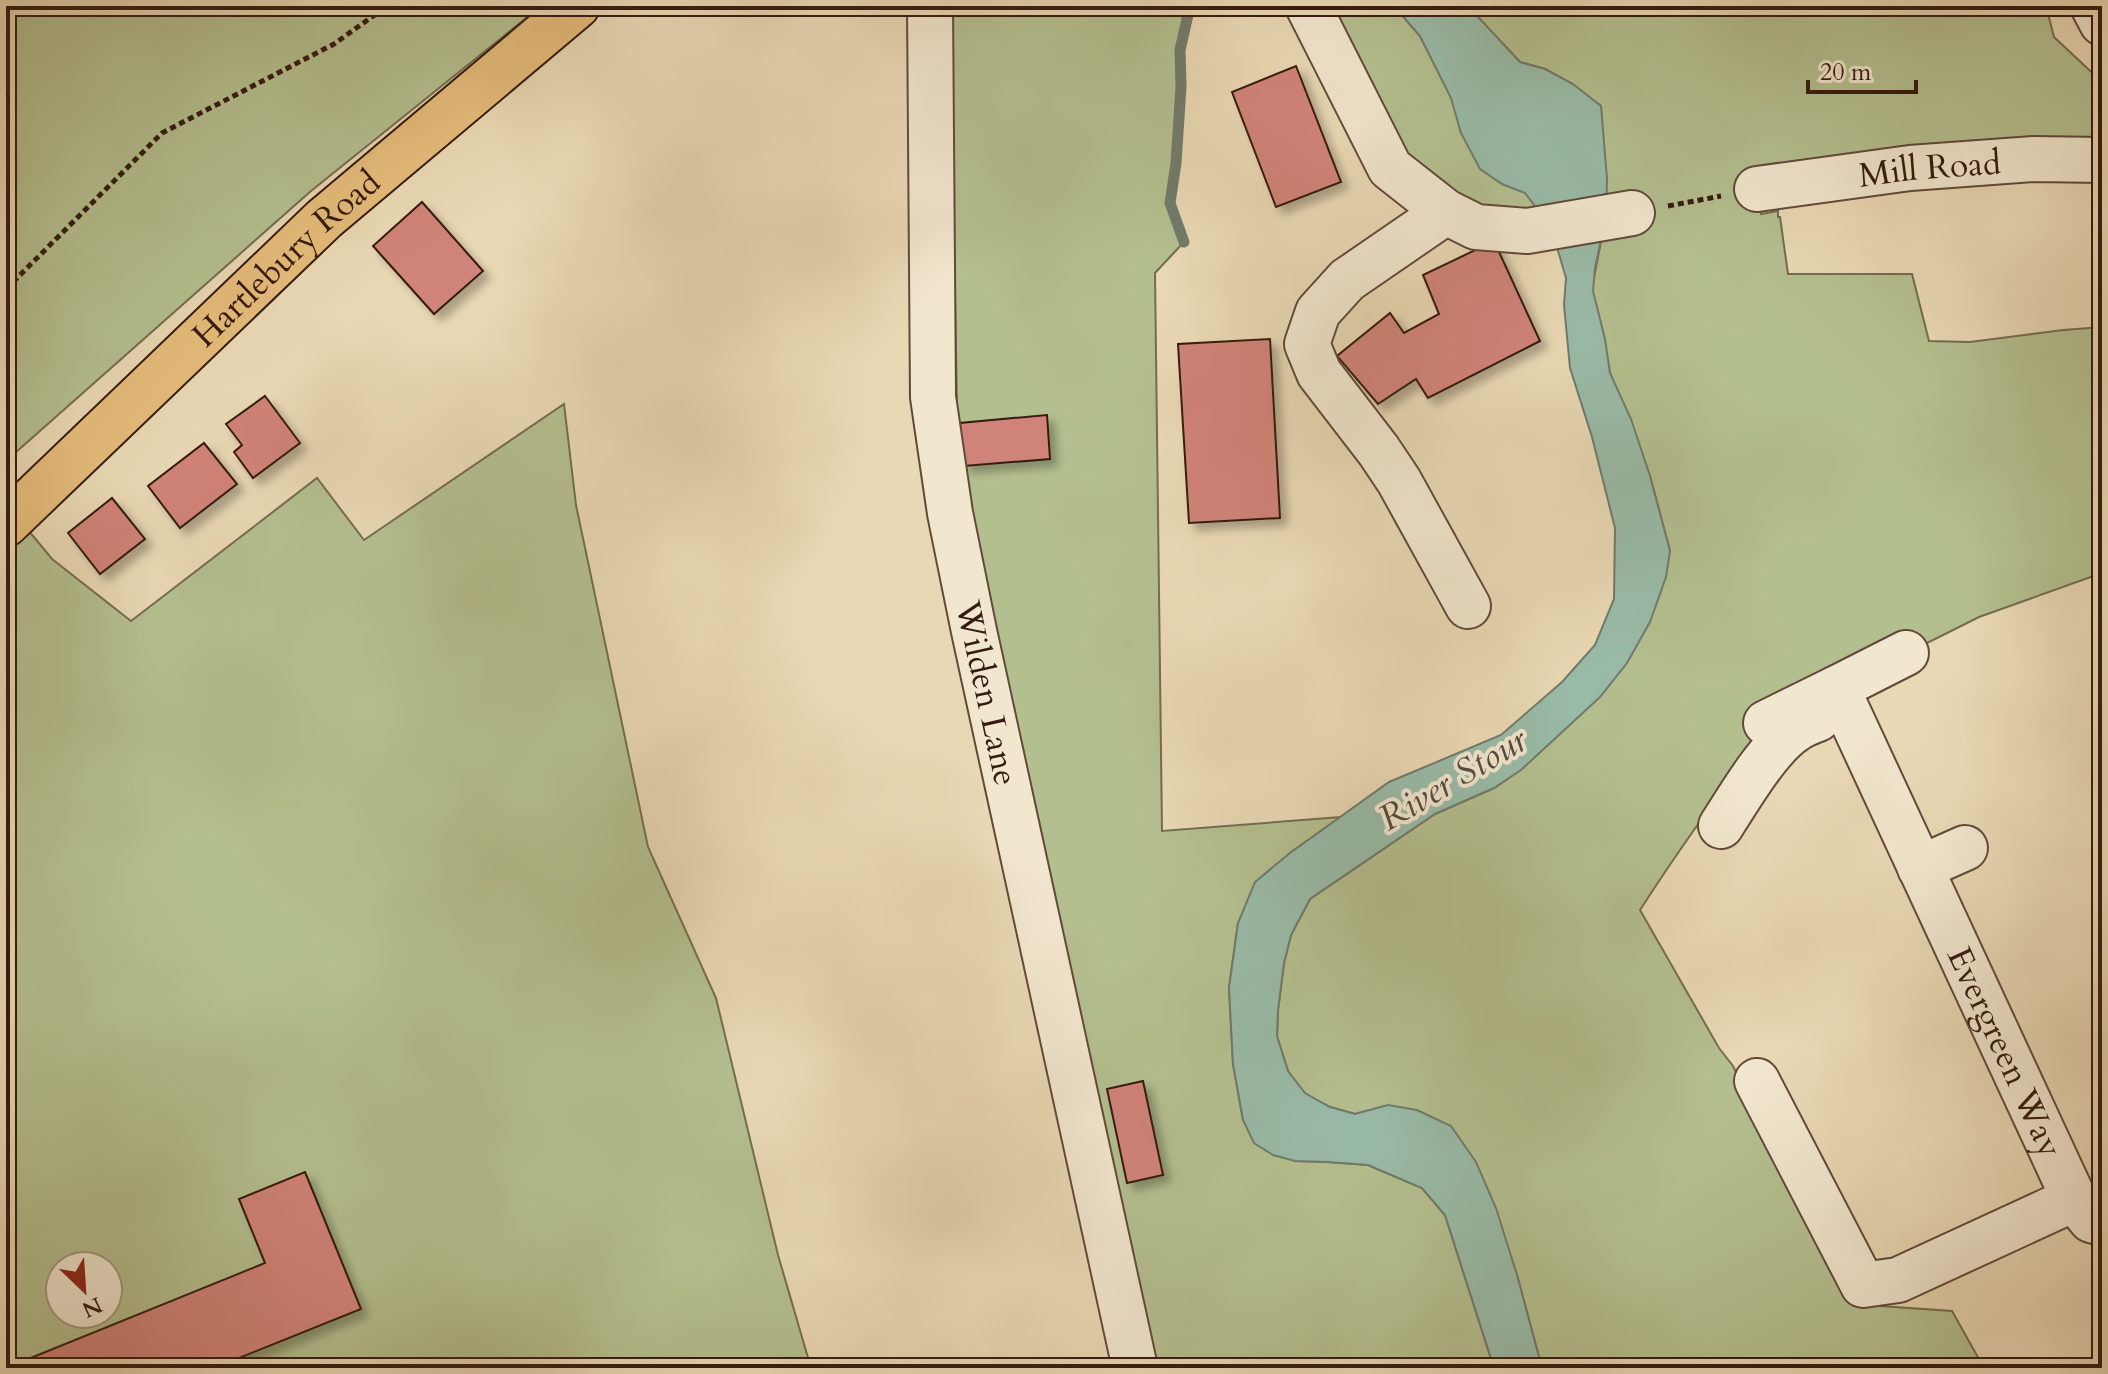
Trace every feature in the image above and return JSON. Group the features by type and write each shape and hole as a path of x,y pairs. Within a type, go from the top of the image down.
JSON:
{"main road":[{"name":"Hartlebury Road","path":"6,524 324,219 577,6"}],"street":[{"name":"Wilden Lane","path":"930,6 933,397 950,513 1135,1368"},
{"path":"1308,6 1390,168 1446,212 1476,227 1527,231 1632,213"},
{"path":"2093,6 2102,23"},
{"name":"Mill Road","path":"1757,189 1910,168 2034,159 2102,160"},
{"path":"1446,212 1347,280 1318,312 1307,344 1319,373 1399,481 1468,606"},
{"path":"1721,826 1760,770 1794,730 1824,716 1842,699 1906,653"},
{"path":"1766,723 1842,699"},
{"name":"Evergreen Way","path":"1842,699 1920,868 2088,1211"},
{"path":"1920,868 1965,848"},
{"path":"1757,1081 1863,1285 1898,1280 2088,1211"}],"path":[{"path":"6,289 162,133 334,44 387,6"},
{"path":"1632,213 1757,189"}],"shaded area":[{"path":"6,6 541,6 311,191 6,461"},
{"path":"950,6 1190,6 1180,50 1181,87 1170,203 1184,242 1155,273 1162,831 1341,817 1290,853 1238,923 1229,988 1233,1064 1243,1120 1295,1161 1368,1165 1422,1188 1445,1215 1494,1368 1135,1368 958,464"},
{"path":"1308,6 1394,6 1420,36 1452,98 1461,133 1502,184 1525,192 1551,227 1446,212"},
{"path":"1467,6 2046,6 2054,37 2102,82 2102,162 1757,190 1761,214 1778,211 1788,274 1912,274 1929,341 1970,342 2102,327 2102,573 1979,617 1785,714 1709,809 1640,910 1719,1048 1733,1066 1866,1305 1952,1311 1984,1368 1542,1368 1517,1275 1386,1106 1355,1114 1330,1107 1300,1093 1288,1071 1277,1037 1284,963 1291,935 1310,899 1435,814 1494,788 1510,777 1670,551 1650,476 1610,373 1592,288 1606,216 1601,106 1545,69 1520,62"},
{"path":"564,404 576,505 648,847 716,998 778,1255 811,1368 6,1368 6,555 29,531 52,559 131,621 317,478 364,540"}],"water":[{"name":"River Stour","path":"1394,6 1468,6 1520,62 1545,69 1573,84 1601,106 1607,179 1606,216 1593,291 1610,373 1631,419 1670,551 1666,577 1650,622 1627,663 1600,697 1521,770 1494,788 1435,814 1310,899 1291,935 1284,963 1277,1036 1288,1071 1305,1093 1330,1107 1355,1114 1388,1105 1417,1110 1451,1126 1476,1162 1496,1208 1542,1368 1494,1368 1445,1215 1422,1188 1368,1165 1295,1161 1273,1155 1254,1143 1243,1120 1233,1064 1229,988 1238,923 1255,882 1389,782 1501,735 1562,682 1595,645 1614,599 1615,528 1592,437 1570,368 1564,305 1566,278 1551,227 1525,193 1502,184 1480,169 1461,133 1451,98 1420,36"}],"building":[{"path":"1296,66 1341,182 1276,207 1232,92"},
{"path":"422,202 483,271 434,314 373,246"},
{"path":"1494,241 1540,341 1428,398 1416,379 1378,404 1337,356 1390,313 1404,333 1439,314 1423,275"},
{"path":"1270,339 1280,518 1189,523 1178,344"},
{"path":"265,396 300,443 253,478 234,452 242,445 226,424"},
{"path":"1047,415 1050,459 964,466 960,423"},
{"path":"204,443 237,484 180,528 148,486"},
{"path":"112,498 145,539 100,574 68,533"},
{"path":"1143,1081 1163,1175 1127,1183 1107,1089"},
{"path":"305,1172 361,1309 214,1368 6,1368 100,1330 124,1330 124,1320 265,1263 239,1199"}],"waterway":[{"path":"1184,242 1170,203 1181,87 1180,50 1190,6"}]}
